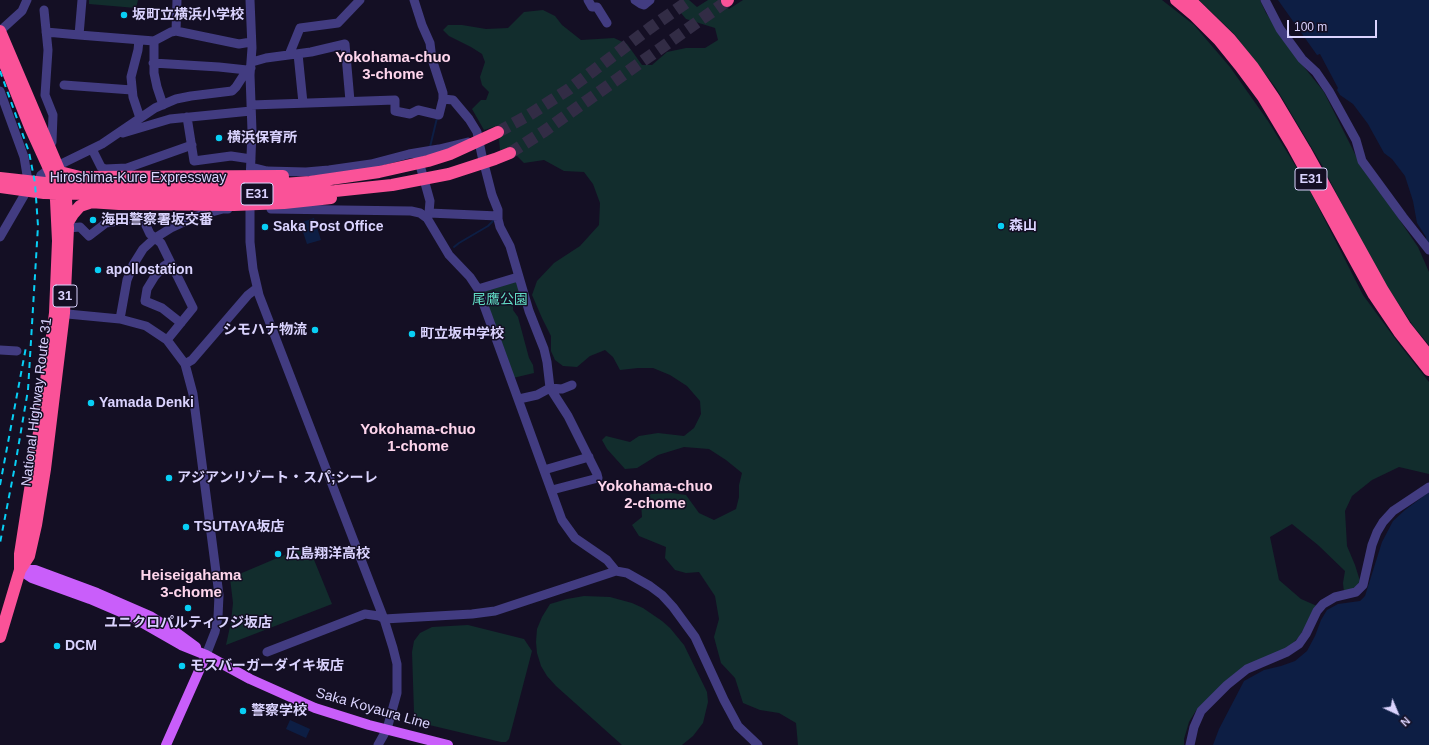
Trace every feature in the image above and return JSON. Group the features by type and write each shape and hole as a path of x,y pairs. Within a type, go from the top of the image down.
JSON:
{"highway":[{"name":"E31","path":"1176,0 1195,16 1219,40 1262,97 1293,147 1374,295 1399,332 1429,370"},
{"name":"E31","path":"1190,0 1230,39 1253,67 1274,98 1305,150 1382,289 1405,326 1429,356"},
{"name":"National Highway Route 31","path":"0,31 49,148 56,170 61,200 68,225 45,469 37,518 29,556 20,570 0,637"},
{"name":"National Highway Route 31","path":"0,52 27,120 56,170"},
{"name":"Hiroshima-Kure Expressway","path":"0,178 45,183 152,186 297,183 352,177 428,161 498,132"},
{"path":"56,170 80,177 293,175 351,172 428,156 475,141"},
{"name":"Hiroshima-Kure Expressway","path":"0,187 44,192 154,195 335,191 392,185 449,174 510,153"},
{"path":"61,200 119,204 234,205 284,203 364,194 397,188 449,174"},
{"name":"National Highway Route 31","path":"59,313 58,241 61,200"},
{"path":"68,225 73,214 80,206 92,202"}],"main road":[{"name":"Saka Koyaura Line","path":"20,570 32,578 90,599 132,617 181,645 206,655 250,679 315,708 369,726 387,729 448,745"},
{"path":"166,745 206,655"}],"street":[{"path":"0,31 22,11 27,0"},
{"path":"79,35 82,0"},
{"path":"176,31 177,0"},
{"path":"250,0 251,163 249,208 250,242 253,269 257,288 267,318 384,619 393,648 397,664 396,693 387,729 378,745"},
{"path":"303,103 293,55 300,28 338,23 360,0"},
{"path":"119,134 170,119 251,108 303,103 395,100 395,111 410,114 418,110 439,116 443,93 432,59 430,43 422,25 414,0"},
{"path":"588,0 592,7 597,7 607,23"},
{"path":"635,0 644,5 650,0"},
{"path":"1265,0 1280,29 1302,59 1316,72 1329,91 1356,140 1362,161 1429,250"},
{"path":"44,10 48,50 45,95 53,115 52,142 49,148"},
{"path":"46,32 154,41 176,31 239,44 251,42"},
{"path":"139,40 131,78 132,96 140,118"},
{"path":"154,41 153,63 157,87 163,105"},
{"path":"0,237 29,188 39,180 41,175 45,172 56,170 119,134 140,118 176,99 232,91 250,67 266,58 312,52 345,44 350,101"},
{"path":"153,63 219,67 250,67"},
{"path":"64,85 132,90"},
{"path":"0,91 2,103 17,135 24,157 29,188"},
{"path":"443,99 453,100 469,119 477,132 475,141 498,210 500,227 510,246 528,311 544,348 550,388 568,416 598,478 552,490"},
{"path":"187,117 194,161 231,156 268,171 306,172 371,164 475,141"},
{"path":"92,149 101,167 104,169 127,168 192,145"},
{"path":"417,153 430,201 427,214 428,218 449,255 470,277 478,289 562,520 575,538 607,560 616,571"},
{"path":"0,173 28,176"},
{"path":"120,319 127,280 133,265 143,249 155,238 171,228 197,216 223,209 249,208 410,211 427,214 498,216"},
{"path":"68,225 80,227 89,236 106,223 142,217 150,234 161,243 193,308 167,340"},
{"path":"170,262 155,276 147,289 145,301 162,308 181,322"},
{"path":"478,289 518,277"},
{"path":"185,364 192,360 248,295 257,288"},
{"path":"59,313 120,319 146,326 167,340 185,364 194,394 219,595 218,617 215,632 206,655"},
{"path":"0,350 17,351"},
{"path":"519,399 537,395 550,388 562,389 572,385"},
{"path":"544,470 588,457"},
{"path":"1190,745 1194,726 1201,712 1228,685 1248,669 1287,652 1299,644 1306,634 1317,611 1323,604 1335,597 1356,592 1363,585 1372,545 1383,522 1393,511 1429,487"},
{"path":"267,652 365,614 379,616 384,619 472,614 495,610 616,571 627,573 650,586 662,595 696,637 724,700 738,726 758,745"}],"green space":[{"path":"89,0 138,0 136,8 89,4"},
{"path":"682,0 689,0 697,7 708,0 718,0 729,9 743,0 1162,0 1194,25 1230,67 1268,121 1306,183 1363,295 1429,382 1429,474 1399,467 1372,480 1352,496 1345,511 1347,546 1360,581 1355,589 1344,592 1343,583 1345,571 1318,545 1292,524 1270,537 1279,580 1301,599 1317,606 1299,637 1288,648 1245,666 1197,709 1189,722 1184,739 1184,745 798,745 796,723 779,713 760,710 743,703 735,678 721,663 714,637 719,619 715,596 699,572 686,573 675,570 665,558 666,547 639,536 632,525 642,517 641,503 651,494 672,493 686,495 699,513 714,520 736,509 742,473 709,449 684,447 658,455 637,468 625,469 607,449 602,440 606,436 630,442 639,436 658,433 684,436 694,428 701,414 700,401 687,386 670,375 653,368 620,370 613,357 605,350 590,356 577,367 563,366 555,360 551,351 551,336 532,295 537,281 554,263 580,246 599,225 600,203 593,184 584,172 564,171 544,160 524,163 516,155 512,148 500,150 499,139 505,133 499,125 484,130 472,109 481,100 486,100 489,92 482,85 480,77 485,62 482,54 449,36 443,30 448,25 462,25 486,29 508,28 524,12 543,10 555,16 562,25 581,40 614,38 627,44 642,65 652,65 667,52 686,48 705,48 718,40 715,28 686,19 676,7"},
{"path":"1199,0 1260,0 1266,13 1304,67 1324,92 1359,162 1418,247 1429,272 1429,345 1414,327 1384,282 1358,236 1323,167 1276,88 1234,34"},
{"name":"尾鷹公園","path":"517,280 523,300 513,306 513,310 518,317 529,358 533,365 534,373 513,378 480,290"},
{"path":"308,545 332,604 226,645 233,603 230,578"},
{"path":"584,596 610,597 632,603 643,608 670,628 684,645 707,692 708,702 703,723 693,736 682,745 622,745 556,686 547,676 541,666 537,653 536,642 537,629 542,617 550,604"},
{"path":"468,625 524,639 532,651 509,739 506,742 425,724 418,719 414,712 412,652 414,641 420,633 432,627"}],"water":[{"path":"1278,0 1429,0 1429,244 1426,242 1426,237 1417,223 1413,201 1405,176 1392,159 1384,153 1368,124 1353,104 1340,95 1337,90 1338,88 1320,54 1317,55"},
{"path":"314,218 321,240 307,244 300,223"},
{"path":"1429,492 1429,745 1213,745 1219,729 1244,681 1264,670 1295,661 1307,651 1327,610 1338,604 1360,601 1365,596 1382,542 1393,521"},
{"path":"290,720 310,729 306,738 286,729"}],"waterway":[{"path":"430,147 437,118"},
{"path":"454,247 488,226 495,219"}],"tunnel":[{"path":"498,132 529,115 569,89 690,0"},
{"path":"510,153 543,132 727,1"}],"railway":[{"path":"0,71 29,152 35,183 38,226 28,390 0,543"},
{"path":"0,485 26,347"}],"place":[{"name":"坂町立横浜小学校","path":"124,15"},
{"name":"横浜保育所","path":"219,138"},
{"name":"海田警察署坂交番","path":"93,220"},
{"name":"森山","path":"1001,226"},
{"name":"Saka Post Office","path":"265,227"},
{"name":"apollostation","path":"98,270"},
{"name":"シモハナ物流","path":"315,330"},
{"name":"町立坂中学校","path":"412,334"},
{"name":"Yamada Denki","path":"91,403"},
{"name":"アジアンリゾート・スパ;シーレ","path":"169,478"},
{"name":"TSUTAYA坂店","path":"186,527"},
{"name":"広島翔洋高校","path":"278,554"},
{"name":"ユニクロパルティフジ坂店","path":"188,608"},
{"name":"DCM","path":"57,646"},
{"name":"モスバーガーダイキ坂店","path":"182,666"},
{"name":"警察学校","path":"243,711"}],"district":[{"name":"Yokohama-chuo 3-chome","path":"393,66"},
{"name":"Yokohama-chuo 1-chome","path":"418,438"},
{"name":"Yokohama-chuo 2-chome","path":"655,496"},
{"name":"Heiseigahama 3-chome","path":"191,584"}]}
